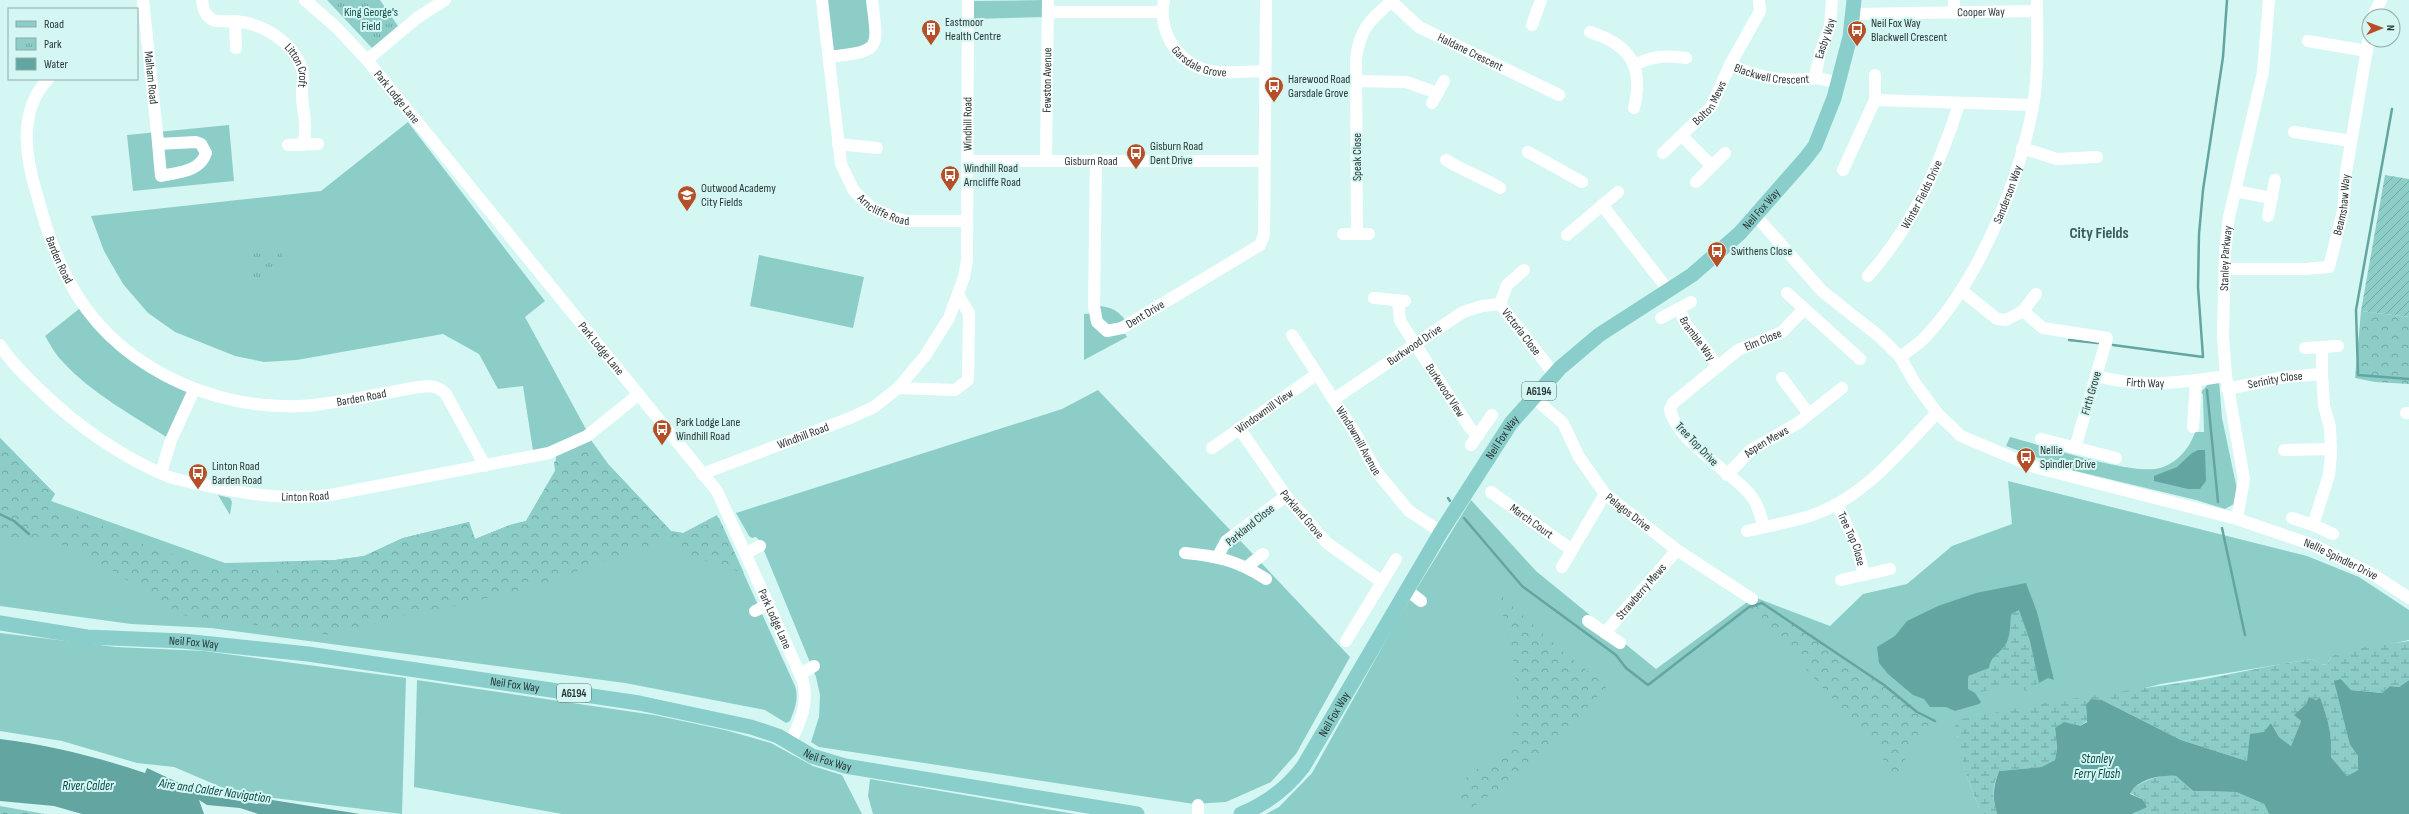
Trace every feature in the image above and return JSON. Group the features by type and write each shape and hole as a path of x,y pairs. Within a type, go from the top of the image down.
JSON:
{"main road":[{"name":"Neil Fox Way","path":"1242,814 1267,801 1282,790 1303,767 1441,532 1500,437 1533,397 1554,374 1598,335 1692,275 1753,219 1792,176 1815,146 1838,84 1854,7"},
{"name":"Neil Fox Way","path":"0,623 86,637 183,641 308,654 538,689 594,696 726,720 765,731 812,756 845,766 1133,814"}],"street":[{"name":"Malham Road","path":"143,0 143,56 157,138"},
{"name":"Litton Croft","path":"202,0 206,14 212,19 235,21 270,31 285,43 296,57 302,70 301,95 306,134 303,145"},
{"name":"Park Lodge Lane","path":"305,0 336,27 367,60 717,491 769,604 805,688 805,706 790,743"},
{"path":"367,60 417,18 444,0"},
{"name":"Arncliffe Road","path":"822,0 841,164 846,178 854,191 872,208 884,214 906,221 967,221"},
{"path":"829,57 862,53 871,49 875,42 876,36 872,0"},
{"name":"Windhill Road","path":"702,474 850,418 874,407 898,388 925,356 949,318 958,295 967,260 968,0"},
{"name":"Fewston Avenue","path":"1046,159 1048,0"},
{"path":"1263,161 1266,0"},
{"path":"1531,19 1541,0"},
{"name":"Blackwell Crescent","path":"1759,0 1760,11 1730,65 1766,77 1783,80 1815,77 1838,84"},
{"name":"Easby Way","path":"1815,77 1820,53 1830,26 1832,0"},
{"path":"1954,0 1954,13"},
{"name":"Stanley Parkway","path":"2237,518 2244,479 2227,389 2223,337 2224,269 2229,217 2263,72 2269,0"},
{"name":"Speak Close","path":"1343,234 1363,234 1356,81 1358,42 1366,26 1391,1"},
{"name":"Haldane Crescent","path":"1391,1 1419,27 1558,95"},
{"name":"Garsdale Grove","path":"1048,12 1163,6 1165,30 1170,42 1184,57 1202,68 1224,72 1264,71"},
{"name":"Cooper Way","path":"1854,7 1954,13 2037,6"},
{"name":"Sanderson Way","path":"1900,357 1928,335 1962,291 2000,215 2022,148 2032,106 2036,70 2037,6"},
{"path":"235,21 236,48"},
{"path":"1590,32 1618,43 1629,54 1638,77 1638,91 1634,108"},
{"path":"2308,41 2367,51"},
{"name":"Beamshaw Way","path":"2224,269 2318,269 2328,266 2343,211 2346,172 2367,48"},
{"path":"1634,65 1650,57 1664,55 1686,58"},
{"name":"Bolton Mews","path":"1663,153 1711,107 1730,65"},
{"path":"1843,170 1875,100 1875,75"},
{"name":"Barden Road","path":"47,80 33,102 28,116 26,137 30,168 43,218 69,282 99,323 118,343 140,361 194,390 248,403 301,406 431,385 440,389 446,394 485,466"},
{"path":"1356,81 1406,82 1435,98 1444,81"},
{"path":"1875,100 2032,106"},
{"name":"Winter Fields Drive","path":"1868,276 1902,233 1947,141 1959,104"},
{"path":"2294,132 2351,142"},
{"name":"Bolton Mews","path":"1682,136 1712,166"},
{"path":"288,145 318,144"},
{"path":"838,144 877,148"},
{"path":"2022,148 2057,158 2097,157"},
{"path":"1528,152 1582,182"},
{"path":"1696,182 1725,153"},
{"name":"Gisburn Road","path":"967,161 1046,159 1263,161"},
{"name":"Dent Drive","path":"1096,160 1094,306 1097,322 1107,331 1122,328 1260,245 1264,235 1263,161"},
{"path":"1446,160 1461,170 1500,188"},
{"path":"2268,216 2275,180"},
{"path":"2235,191 2272,198"},
{"path":"1567,235 1618,192"},
{"path":"1602,205 1669,291"},
{"name":"Nellie Spindler Drive","path":"1753,219 1826,295 1880,337 1900,357 1915,383 1937,414 1961,436 2034,467 2237,518 2312,545 2374,575 2409,598"},
{"name":"Victoria Close","path":"1524,270 1508,285 1500,304 1554,374"},
{"path":"1962,291 1997,319 2011,319 2023,311 2036,294"},
{"path":"1786,293 1860,359"},
{"path":"898,388 955,390 968,380 969,313 958,295"},
{"name":"Burkwood View","path":"1374,298 1402,300 1399,319 1470,428 1475,440 1492,415"},
{"name":"Bramble Way","path":"1660,318 1691,302"},
{"name":"Burkwood Drive","path":"1334,399 1463,312 1482,306 1500,304"},
{"name":"Bramble Way","path":"1679,309 1686,324 1718,366"},
{"name":"Elm Close","path":"1718,366 1738,350 1782,332 1804,309"},
{"name":"Firth Grove","path":"2023,311 2042,328 2107,338 2075,448"},
{"name":"Windowmill Avenue","path":"1292,335 1354,430 1376,471 1409,511 1441,532"},
{"name":"Linton Road","path":"0,345 15,365 69,416 108,445 161,473 183,481 260,496 307,498 485,466 549,452 587,436 638,395"},
{"path":"2305,348 2338,346"},
{"path":"2313,525 2329,475 2331,450 2330,427 2324,406 2322,347"},
{"name":"Tree Top Drive","path":"1718,366 1672,403 1670,409 1676,424 1727,475 1749,493 1757,505 1764,527"},
{"name":"Windowmill View","path":"1212,448 1317,374"},
{"name":"Serinity Close","path":"2227,389 2285,377 2322,374"},
{"name":"Firth Way","path":"2096,376 2137,384 2196,381 2226,376"},
{"path":"1782,378 1809,414"},
{"path":"2193,426 2196,381"},
{"name":"Aspen Mews","path":"1727,475 1751,450 1809,414 1842,388"},
{"path":"161,473 171,440 194,390"},
{"name":"Pelagos Drive","path":"1533,397 1563,423 1580,457 1605,494 1677,550 1752,599"},
{"path":"1747,531 1818,513 1837,504 1873,477 1937,414"},
{"name":"Parkland Grove","path":"1239,428 1286,496 1327,543 1382,582"},
{"path":"2041,439 2116,458"},
{"path":"2284,450 2331,450"},
{"name":"March Court","path":"1491,492 1572,550"},
{"path":"1562,567 1605,494"},
{"name":"Parkland Close","path":"1218,556 1226,541 1286,496"},
{"name":"Tree Top Close","path":"1837,504 1857,547 1864,575"},
{"path":"2292,518 2333,534"},
{"path":"746,553 760,546"},
{"name":"Strawberry Mews","path":"1605,633 1677,550"},
{"name":"Parkland Close","path":"1185,553 1218,556 1247,567 1266,579"},
{"path":"1247,567 1263,554"},
{"path":"1346,641 1396,559"},
{"name":"Tree Top Close","path":"1841,580 1890,569"},
{"path":"1407,590 1421,601"},
{"path":"755,611 769,604"},
{"path":"1588,621 1620,643"},
{"path":"800,674 814,666"}],"green space":[{"name":"King George's Field","path":"327,0 380,0 398,26 372,48"},
{"path":"822,0 872,0 875,42 829,57"},
{"path":"1046,0 1046,17 972,19 972,1"},
{"path":"408,122 545,301 525,317 587,431 549,448 533,451 523,386 498,389 479,354 443,334 297,360 264,362 235,356 175,332 148,313 123,284 104,251 91,216 321,191"},
{"path":"229,125 234,181 133,191 127,135"},
{"path":"2385,175 2409,179 2409,317 2361,311"},
{"path":"280,248 282,260 278,273 268,275 265,285 250,279 254,266 245,263 247,257 257,251"},
{"path":"759,255 864,277 853,328 750,306"},
{"path":"84,305 118,343 194,390 171,440 114,404 86,384 62,361 53,349 45,336"},
{"path":"1094,306 1110,308 1118,312 1128,324 1122,328 1127,337 1084,360 1084,314 1094,313"},
{"path":"2361,311 2409,317 2409,384 2375,382 2355,378"},
{"path":"2219,381 2222,418 2237,489 2234,504 2225,509 2196,500 2071,470 2006,446 2010,437 2109,464 2130,468 2160,468 2172,463 2182,454 2190,444 2195,432 2204,432 2203,395 2201,392 2210,382"},
{"path":"1098,390 1350,657 1296,754 1271,782 1226,802 1194,804 819,747 811,742 819,717 820,695 816,677 760,541 756,537 752,538 749,536 736,513 1062,409"},
{"path":"0,438 55,494 51,501 225,563 335,560 364,556 403,538 469,522 475,539 510,525 526,521 555,471 556,456 591,440 609,465 671,531 683,533 717,515 795,686 796,704 790,721 786,723 765,710 625,683 211,628 131,624 0,606"},
{"path":"0,438 55,494 51,500 38,496 74,523 78,514 140,543 220,571 244,568 277,574 276,562 335,560 364,556 403,538 469,522 475,539 510,525 526,521 555,471 554,462 587,449 603,471 609,465 671,531 687,534 719,518 744,573 705,561 663,541 650,540 652,548 625,553 537,586 426,613 408,614 342,633 339,636 182,615 81,551 53,542 0,538"},
{"path":"2008,481 2307,556 2359,577 2409,610 2409,640 2332,656 2327,664 2321,665 2312,659 2161,684 1957,735 1962,751 1965,772 1979,808 1979,814 1266,814 1279,807 1312,773 1395,624 1471,500 1536,571 1656,669 1754,597 1830,626 1863,594 1907,584 1952,546 2012,524"},
{"path":"218,495 230,498 232,502 230,515"},
{"path":"1495,590 1566,654 1607,686 1575,721 1541,753 1506,783 1467,811 1458,798 1463,783 1468,776 1495,758 1505,749 1512,735 1516,716 1517,694 1515,671 1506,625"},
{"path":"1758,603 1767,605 1884,685 1917,712 1935,721 1911,750 1892,783 1879,749 1749,607"},
{"path":"2020,610 2030,641 2039,683 2026,691 2020,688 2008,687 1975,693 1968,689 1968,676 1986,669 1994,656 2003,649 2011,614"},
{"path":"0,633 116,647 204,651 406,678 402,814 235,793 174,767 137,763 62,741 0,731"},
{"path":"2409,641 2409,680 2399,687 2390,686 2382,693 2351,690 2341,679 2350,745 2358,756 2358,770 2347,776 2331,757 2330,734 2320,697 2316,700 2309,698 2306,704 2295,715 2301,721 2291,746 2279,737 2271,723 2247,761 2181,740 2102,700 2086,706 2087,721 2080,726 2055,728 2057,748 2055,760 2041,767 1999,771 1995,782 1994,792 1994,803 1997,814 1979,814 1979,808 1965,772 1955,725 1962,719 2049,702 2200,680 2312,659 2322,665 2327,664 2332,656 2352,649"},
{"path":"417,680 654,715 725,730 771,743 813,766 842,775 862,814 562,814 414,787"},
{"path":"2163,775 2176,776 2193,791 2236,792 2264,804 2269,814 2132,814 2137,812 2142,799 2130,793 2133,789 2145,781"},
{"path":"870,779 1075,814 873,814 868,796"},
{"path":"0,806 45,814 0,814"}],"water":[{"path":"2198,450 2205,450 2206,481 2200,489 2188,489 2154,481 2154,476 2177,467 2192,453"},
{"path":"2026,583 2037,612 2054,680 2048,678 2039,683 2030,641 2019,610 2011,614 2010,632 2006,644 1992,659 1989,668 1968,676 1968,689 1975,693 1981,702 1979,704 1955,711 1946,707 1930,707 1924,699 1913,695 1888,674 1879,663 1877,647 1895,636 1907,621 1938,606 1976,593"},
{"name":"Stanley Ferry Flash","path":"2341,679 2351,690 2382,693 2390,686 2399,687 2409,680 2409,814 2269,814 2264,804 2236,792 2193,791 2176,776 2170,776 2157,777 2144,781 2134,789 2130,794 2142,799 2147,807 2132,814 1997,814 1994,803 1994,792 1995,782 1999,771 2041,767 2055,760 2057,748 2055,728 2064,722 2080,726 2087,722 2086,705 2091,699 2102,700 2181,740 2247,761 2250,734 2264,732 2271,723 2279,737 2291,746 2301,721 2294,715 2306,704 2309,697 2316,700 2320,697 2329,726 2331,757 2347,776 2358,770 2358,756 2350,745 2334,681"},
{"name":"River Calder","path":"0,739 73,752 145,773 147,768 205,795 257,804 266,799 360,814 258,814 240,808 207,805 199,800 204,814 82,814 54,806 0,801"}],"waterway":[{"path":"2113,345 2203,357 2198,287 2199,234 2203,190 2223,57 2227,0"},
{"path":"2392,109 2356,310 2358,375 2409,379"},
{"path":"2069,340 2098,343"},
{"path":"2207,390 2218,502"},
{"path":"0,514 14,521 29,534"},
{"path":"1464,518 1522,586 1616,655 1626,668 1648,685 1749,607 1762,603 1884,685 1917,712 1935,721"},
{"path":"2222,528 2245,635"}],"place":[{"name":"Eastmoor Health Centre","path":"931,46"},
{"name":"Neil Fox Way Blackwell Crescent","path":"1857,47"},
{"name":"Harewood Road Garsdale Grove","path":"1274,103"},
{"name":"Gisburn Road Dent Drive","path":"1136,170"},
{"name":"Windhill Road Arncliffe Road","path":"950,192"},
{"name":"Outwood Academy City Fields","path":"687,212"},
{"name":"Swithens Close","path":"1717,268"},
{"name":"Park Lodge Lane Windhill Road","path":"662,446"},
{"name":"Nellie Spindler Drive","path":"2026,474"},
{"name":"Linton Road Barden Road","path":"198,490"}],"district":[{"name":"City Fields","path":"2099,232"}],"water label":[{"name":"Aire and Calder Navigation","path":"215,790"}]}
